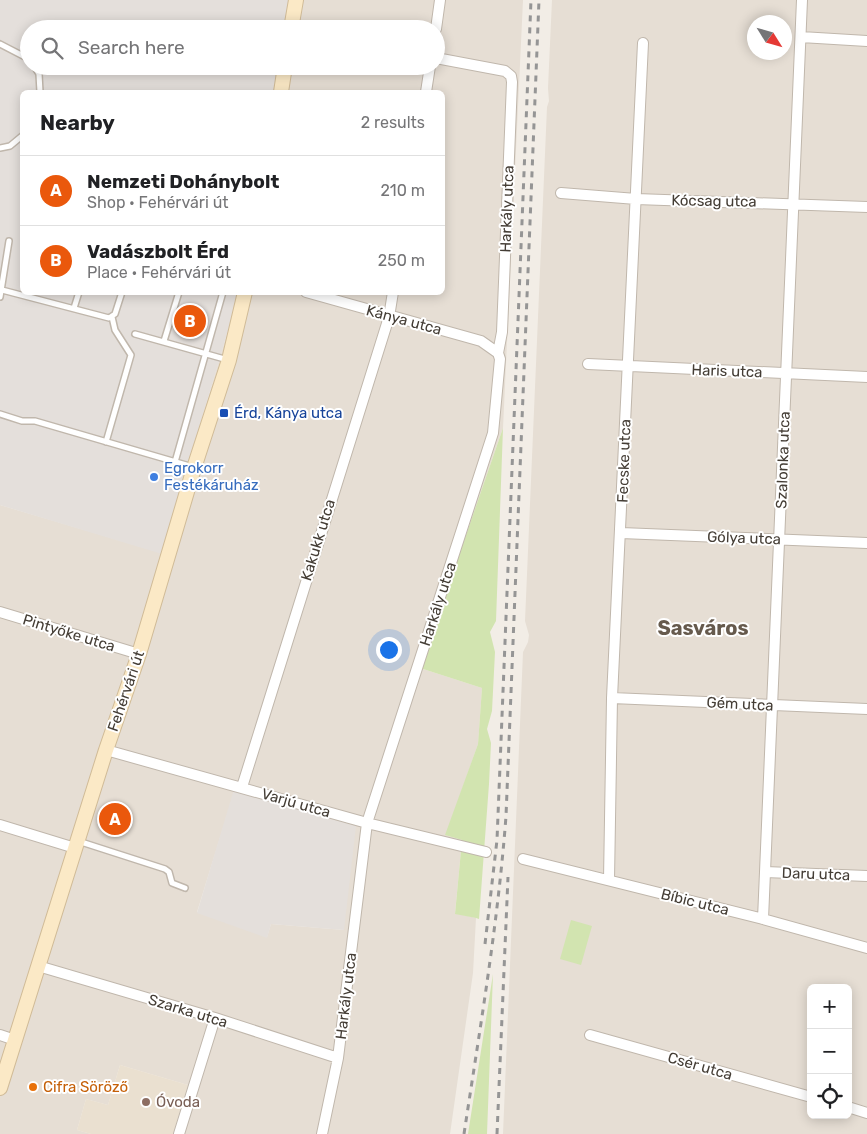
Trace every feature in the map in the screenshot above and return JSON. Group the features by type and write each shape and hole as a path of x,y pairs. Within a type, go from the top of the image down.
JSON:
{"main road":[{"path":"293,20 296,0"},
{"path":"281,90 284,75"},
{"name":"Fehérvári út","path":"0,1088 229,360 244,295"}],"street":[{"path":"437,20 440,0"},
{"name":"Szalonka utca","path":"764,920 802,0"},
{"path":"801,37 867,41"},
{"name":"Fecske utca","path":"609,880 612,698 643,43"},
{"name":"Harkály utca","path":"322,1134 338,1058 367,823 493,434 500,359 498,353 502,332 512,82 511,76 505,72 445,60"},
{"path":"426,90 429,75"},
{"name":"Kócsag utca","path":"560,193 636,199 867,207"},
{"name":"Kánya utca","path":"316,295 481,342 498,353"},
{"name":"Kakukk utca","path":"242,787 389,317 393,295"},
{"name":"Haris utca","path":"588,364 867,377"},
{"name":"Gólya utca","path":"621,533 867,543"},
{"name":"Pintyőke utca","path":"0,612 138,654"},
{"name":"Gém utca","path":"612,698 867,709"},
{"name":"Varjú utca","path":"106,750 367,823 486,852"},
{"path":"0,825 76,844"},
{"name":"Bíbic utca","path":"523,859 867,948"},
{"name":"Daru utca","path":"766,872 867,876"},
{"name":"Szarka utca","path":"38,966 215,1018 338,1058"},
{"path":"179,1134 215,1018"},
{"name":"Csér utca","path":"590,1035 807,1096"},
{"path":"0,1036 15,1040"},
{"path":"852,1109 867,1113"}],"lane":[{"path":"0,44 20,54"},
{"path":"40,75 40,90"},
{"path":"0,148 10,146 20,138"},
{"path":"0,297 9,241"},
{"path":"2,290 20,294"},
{"path":"22,295 112,317"},
{"path":"74,308 78,295"},
{"path":"106,442 131,355 115,330 112,317 121,295"},
{"path":"164,341 178,295"},
{"path":"176,462 222,295"},
{"path":"135,334 229,360"},
{"path":"0,414 22,421 35,421 194,468"},
{"path":"76,844 164,869 169,872 172,883 185,888"}],"shaded area":[{"path":"0,0 290,0 287,20 20,20 20,75 278,75 275,90 20,90 20,295 238,295 162,554 0,505"},
{"path":"290,0 523,0 503,428 420,668 482,688 478,744 446,835 462,840 455,913 476,918 473,973 450,1134 173,1134 188,1085 120,1065 108,1105 86,1099 77,1130 91,1134 0,1134 0,505 162,553 238,295 445,295 445,90 275,90 278,75 445,75 445,20 287,20","holes":["235,789 344,930 271,924 267,937 197,912"]},
{"path":"552,0 867,0 867,1134 503,1134 523,652 529,635 525,621 547,107 549,101"},
{"path":"234,789 356,826 344,930 271,924 267,938 197,913"},
{"name":"Óvoda","path":"120,1065 188,1085 173,1134 91,1134 77,1130 86,1099 108,1105"}],"green space":[{"path":"503,428 496,621 490,632 495,652 492,711 487,729 491,743 489,784 479,919 455,914 462,840 445,835 478,744 482,688 420,668"},
{"path":"571,920 592,926 581,965 560,959"},
{"path":"493,974 487,1134 468,1134"}],"railway":[{"path":"485,944 497,840 531,0"},
{"path":"464,1134 493,936 506,816 539,0"},
{"path":"497,1134 508,877"}],"place":[{"name":"Vadászbolt Érd","path":"190,321"},
{"name":"Érd, Kánya utca","path":"224,413"},
{"name":"Egrokorr Festékáruház","path":"154,477"},
{"name":"Nemzeti Dohánybolt","path":"115,819"},
{"name":"Cifra Söröző","path":"33,1087"},
{"name":"Óvoda","path":"146,1102"}],"district":[{"name":"Sasváros","path":"703,628"}]}
